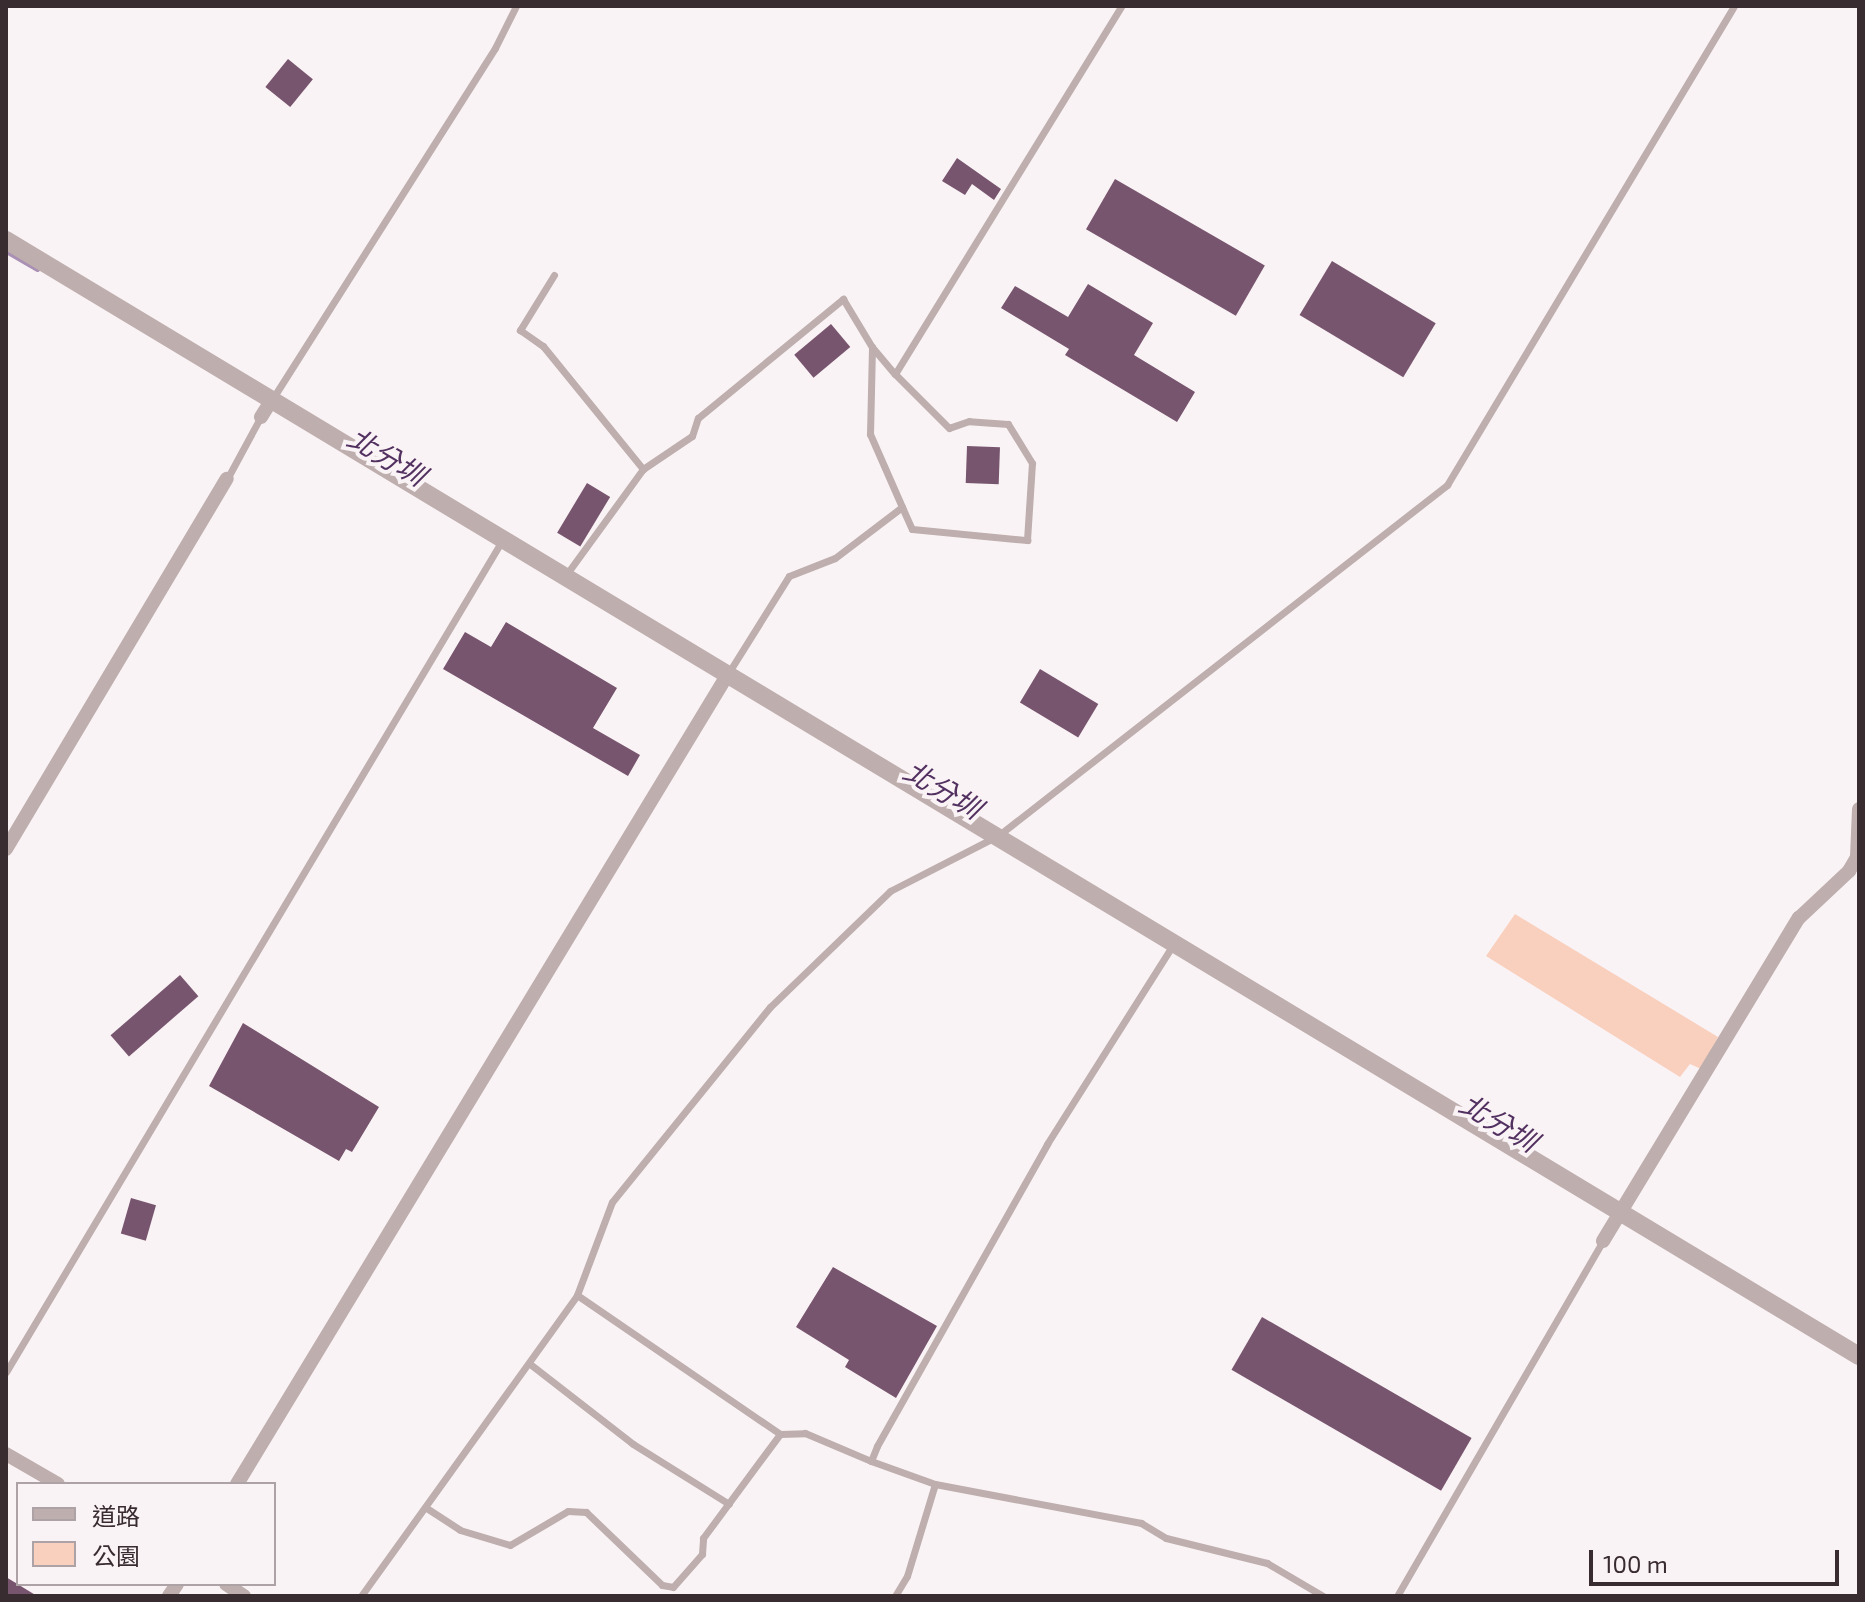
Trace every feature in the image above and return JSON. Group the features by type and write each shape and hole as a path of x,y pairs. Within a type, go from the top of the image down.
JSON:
{"street":[{"path":"6,240 566,576 724,682 999,835 1170,949 1621,1212 1859,1356"},
{"path":"261,417 273,398"},
{"path":"6,849 227,479"},
{"path":"238,1482 724,682"},
{"path":"1603,1241 1799,918 1849,871 1857,857 1859,809"},
{"path":"6,1454 55,1482"}],"lane":[{"path":"273,398 495,48 516,6"},
{"path":"895,374 1121,6"},
{"path":"361,1596 428,1509 577,1295 612,1202 743,1037 875,903 999,835 1447,485 1734,6"},
{"path":"554,275 520,330 543,346 643,469"},
{"path":"566,576 643,469 692,436 698,418 843,299 872,347 949,428 969,421 1008,424 1032,463 1027,540 912,529 870,434 872,347"},
{"path":"227,479 261,417"},
{"path":"724,682 789,576 835,558 902,507"},
{"path":"6,1372 504,539"},
{"path":"871,1461 1047,1144 1170,949"},
{"path":"1397,1596 1603,1241"},
{"path":"577,1295 780,1434 805,1433 935,1484 1141,1523 1166,1538 1267,1563 1323,1596"},
{"path":"530,1364 633,1444 729,1504"},
{"path":"428,1509 460,1530 510,1545 568,1511 586,1512 666,1588 673,1587 702,1554 703,1538 780,1434"},
{"path":"895,1596 907,1576 935,1484"}],"green space":[{"path":"1515,914 1718,1037 1701,1069 1690,1064 1680,1077 1486,956"}],"building":[{"path":"288,59 313,79 290,107 265,87"},
{"path":"957,158 1001,189 994,200 972,184 965,195 942,181"},
{"path":"1115,179 1265,266 1236,316 1086,229"},
{"path":"1332,261 1436,323 1403,377 1300,315"},
{"path":"1088,284 1153,323 1134,355 1195,392 1177,422 1065,355 1069,349 1001,308 1015,286 1068,317"},
{"path":"831,324 850,347 814,378 794,355"},
{"path":"967,446 1000,447 999,484 966,483"},
{"path":"587,483 610,497 580,547 557,533"},
{"path":"506,622 617,688 593,728 640,755 628,776 443,669 465,632 491,647"},
{"path":"1040,669 1098,704 1078,737 1020,702"},
{"path":"180,975 198,996 129,1056 111,1035"},
{"path":"243,1023 379,1107 352,1152 346,1149 339,1161 209,1086"},
{"path":"131,1198 156,1205 146,1241 121,1234"},
{"path":"833,1267 937,1326 896,1398 845,1367 849,1360 796,1327"},
{"path":"1262,1317 1472,1438 1441,1491 1232,1370"},
{"path":"6,1577 16,1586 37,1596 6,1596"}],"waterway":[{"name":"北分圳","path":"6,251 37,269"}]}
